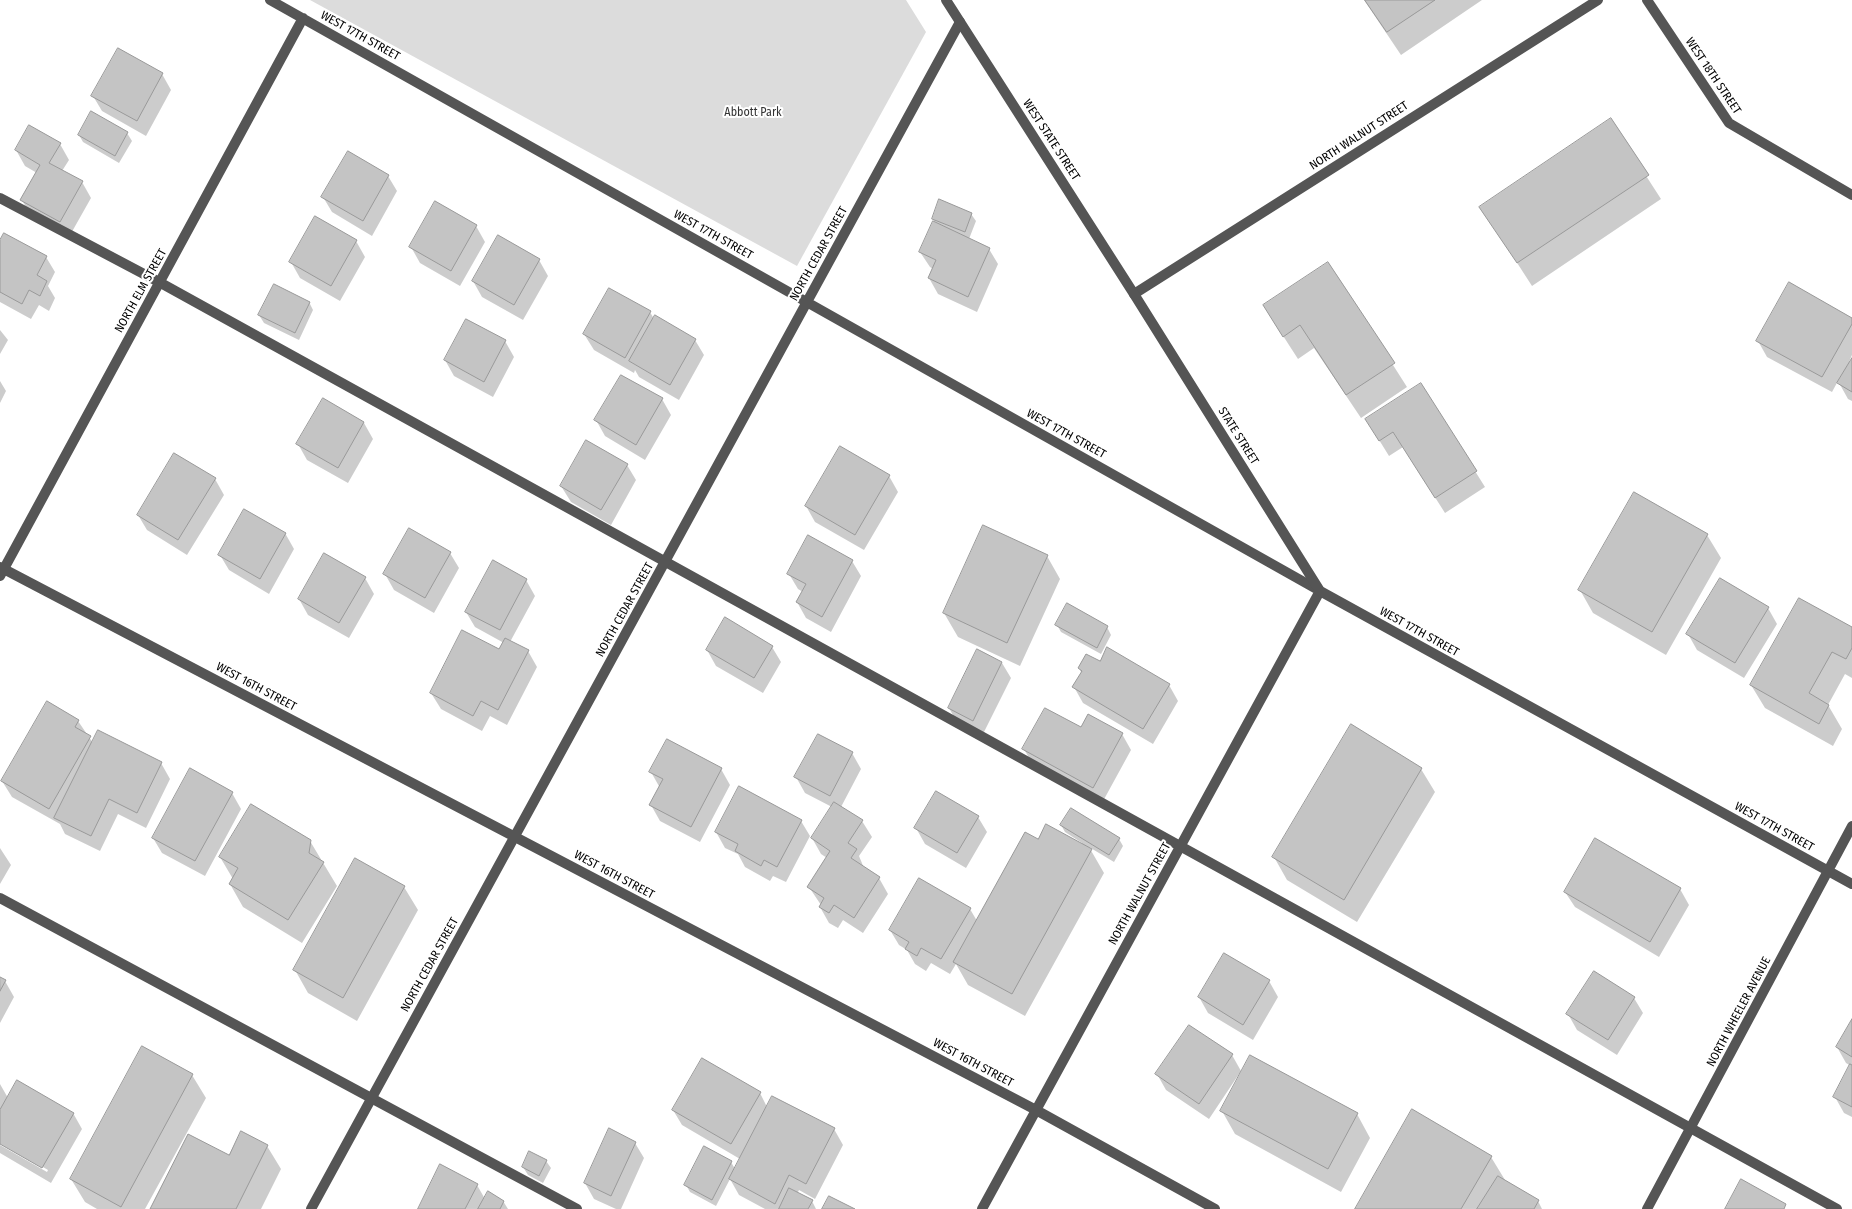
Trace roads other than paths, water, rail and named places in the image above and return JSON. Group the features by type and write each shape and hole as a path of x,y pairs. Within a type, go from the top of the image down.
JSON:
{"street":[{"name":"WEST 17TH STREET","path":"270,0 1320,592 1852,884"},
{"name":"WEST STATE STREET","path":"946,0 1134,294"},
{"name":"NORTH WALNUT STREET","path":"1134,294 1598,0"},
{"name":"WEST 18TH STREET","path":"1647,0 1729,123 1852,195"},
{"name":"NORTH ELM STREET","path":"1,571 303,18"},
{"name":"NORTH CEDAR STREET","path":"311,1209 960,22"},
{"path":"0,198 159,282 666,561 1837,1209"},
{"name":"STATE STREET","path":"1134,294 1320,592"},
{"name":"WEST 16TH STREET","path":"1,571 1036,1110 1215,1209"},
{"name":"NORTH WALNUT STREET","path":"982,1209 1320,592"},
{"name":"NORTH WHEELER AVENUE","path":"1646,1209 1852,826"},
{"path":"0,898 577,1209"}],"park label":[{"name":"Abbott Park","path":"753,113"}]}
